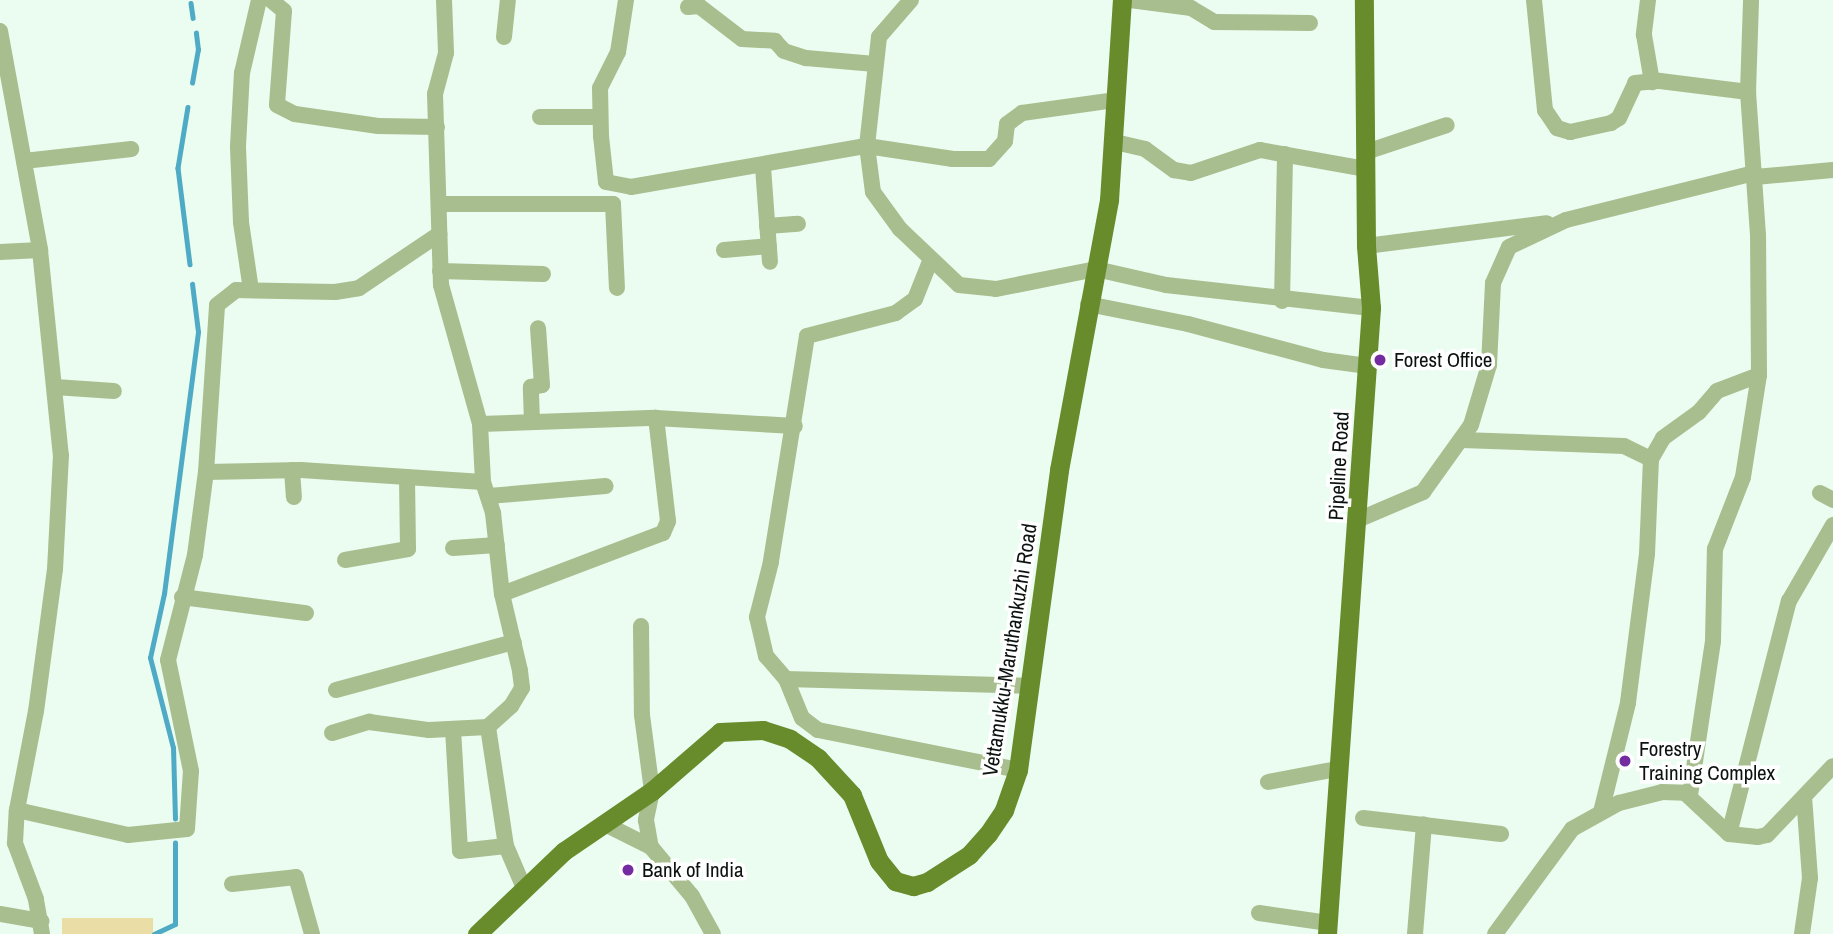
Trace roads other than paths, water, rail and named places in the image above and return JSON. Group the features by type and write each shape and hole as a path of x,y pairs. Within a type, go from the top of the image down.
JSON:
{"main road":[{"name":"Vettamukku-Maruthankuzhi Road","path":"477,934 564,851 652,791 720,733 763,730 790,739 818,758 852,795 879,862 895,881 913,886 947,872 969,855 1004,810 1018,770 1059,470 1096,269 1115,142 1122,0"},
{"name":"Pipeline Road","path":"1327,928 1346,623 1360,519 1371,308 1366,246 1364,0"}],"street":[{"path":"251,290 241,222 238,145 242,73 259,0"},
{"path":"271,0 284,11 277,104 295,114 378,126 437,127"},
{"path":"332,733 369,722 453,729 488,727 510,706 522,688 502,593 497,545 486,489 480,424 440,271 435,93 446,53 444,0"},
{"path":"504,37 509,0"},
{"path":"626,0 618,52 600,88 600,117 606,181 631,187 764,167 866,146 953,159 989,159 1005,141 1007,124 1022,113 1116,100"},
{"path":"911,0 879,37 866,146 873,192 900,229 959,285 971,289 996,289 1096,269 1142,282 1282,301 1371,308"},
{"path":"1130,0 1191,8 1214,22 1310,23"},
{"path":"1534,0 1545,110 1557,128 1570,132 1611,124 1619,118 1635,83 1652,82 1748,92"},
{"path":"1648,0 1644,35 1652,82"},
{"path":"1690,795 1713,640 1715,549 1743,477 1759,375 1755,175 1748,92 1751,0"},
{"path":"688,7 699,6 742,39 775,41 784,51 806,58 875,64"},
{"path":"0,31 3,60 40,250 61,455 55,569 36,711 17,810 15,843 42,928"},
{"path":"540,117 600,117"},
{"path":"1115,142 1144,149 1174,170 1191,173 1259,150 1366,161 1447,125"},
{"path":"24,161 131,149"},
{"path":"1282,301 1285,154"},
{"path":"724,250 770,254 764,167"},
{"path":"1366,246 1566,220 1755,175 1833,170"},
{"path":"439,205 613,204 617,288"},
{"path":"1360,519 1423,492 1462,440 1489,365 1498,264 1508,247 1566,220"},
{"path":"767,226 798,224"},
{"path":"17,810 128,835 187,829 191,771 168,660 182,597 195,555 206,472 217,305 236,290 335,292 359,288 439,234"},
{"path":"0,251 40,250"},
{"path":"931,259 915,299 896,313 807,336 796,393 795,426 757,617 766,656 786,679 793,704 818,730 1018,770"},
{"path":"440,271 543,274"},
{"path":"1088,304 1188,324 1323,360 1368,366"},
{"path":"532,422 531,387 542,385 538,328"},
{"path":"1601,812 1628,703 1647,554 1651,459 1663,438 1699,412 1717,391 1759,375"},
{"path":"55,387 114,391"},
{"path":"480,424 656,418 795,426"},
{"path":"502,593 663,533 668,521 656,418"},
{"path":"1462,440 1624,446 1651,459"},
{"path":"206,472 292,470 407,477 486,489 606,486"},
{"path":"292,470 294,497"},
{"path":"345,560 408,549 407,477"},
{"path":"1729,834 1789,601 1833,525"},
{"path":"453,548 497,545"},
{"path":"182,597 306,613"},
{"path":"641,626 643,727 652,791 646,820 651,847"},
{"path":"336,690 514,642"},
{"path":"786,679 1031,686"},
{"path":"488,727 506,846 524,887"},
{"path":"453,729 460,852 506,846"},
{"path":"1495,934 1572,829 1601,812 1646,795 1690,795 1729,834 1767,835 1833,766"},
{"path":"1268,782 1337,768"},
{"path":"1802,934 1810,878 1804,797"},
{"path":"1363,818 1501,834"},
{"path":"605,824 651,847 692,896 713,934"},
{"path":"1415,934 1424,824"},
{"path":"232,884 296,877 312,934"},
{"path":"1259,913 1327,928"},
{"path":"0,914 42,928"}],"waterway":[{"path":"191,3 193,18"},
{"path":"192,83 198,50 196,33"},
{"path":"188,107 178,168 190,264"},
{"path":"175,819 173,748 150,658 164,594 198,332 192,284"},
{"path":"154,934 175,924 175,843"}],"place":[{"name":"Forest Office","path":"1380,360"},
{"name":"Forestry Training Complex","path":"1625,761"},
{"name":"Bank of India","path":"628,870"}]}
